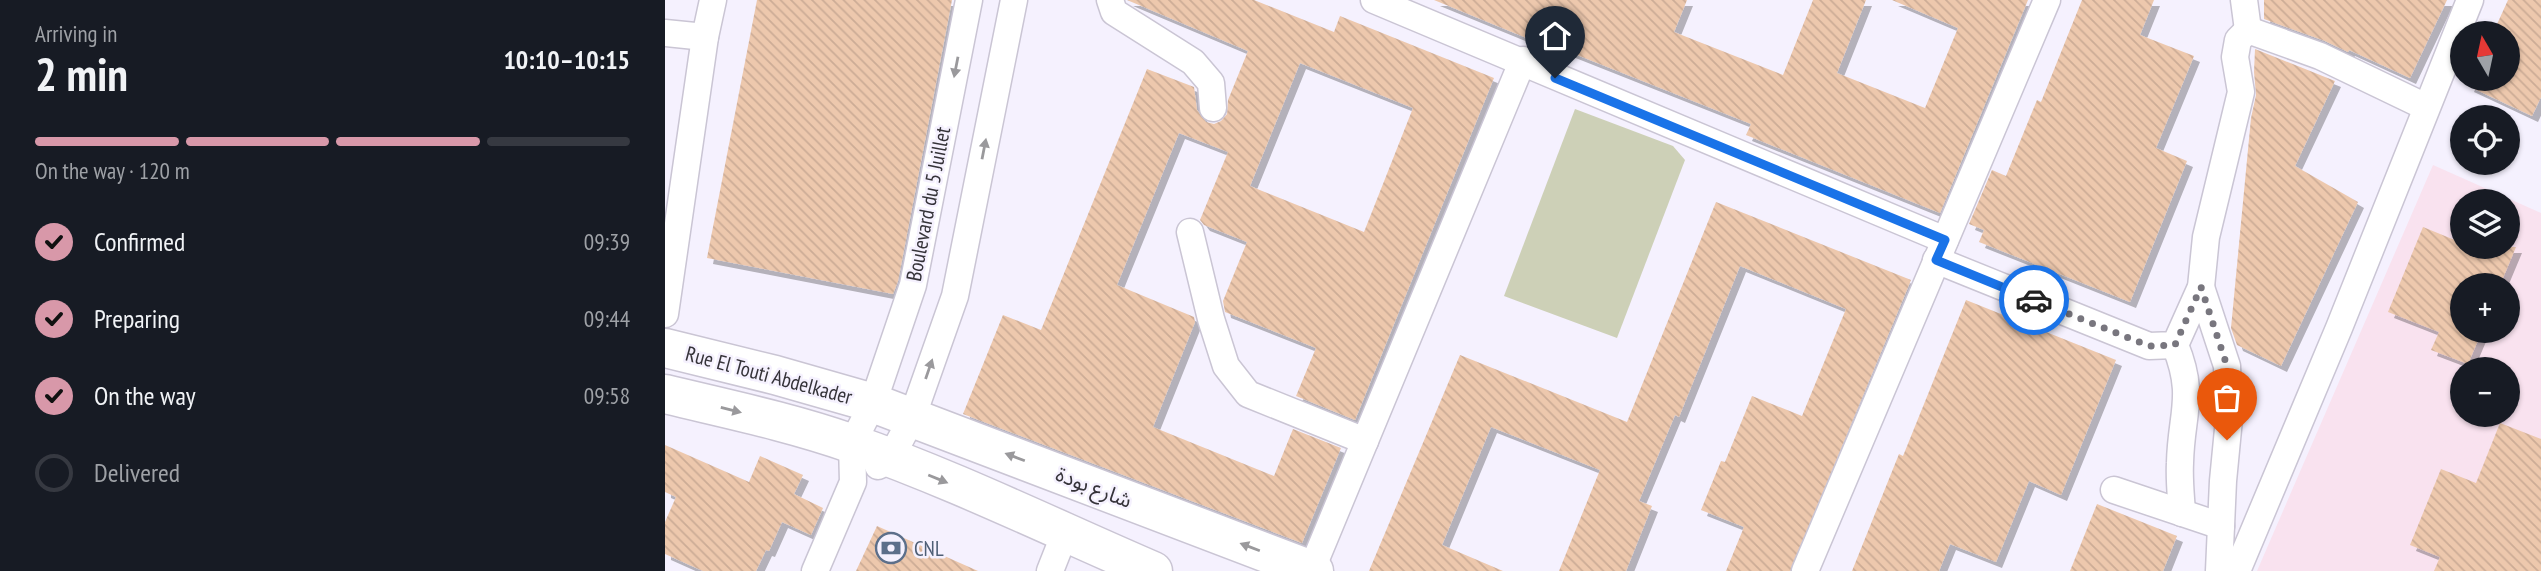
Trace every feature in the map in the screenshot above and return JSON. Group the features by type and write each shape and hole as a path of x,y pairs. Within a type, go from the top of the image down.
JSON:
{"street":[{"path":"665,314 705,37 713,0"},
{"name":"Boulevard du 5 Juillet","path":"852,444 873,403 913,285 969,0"},
{"path":"853,482 890,459 912,418 955,296 1014,0"},
{"path":"1110,0 1114,12 1193,62 1211,83 1213,108"},
{"path":"1374,0 1523,61 1555,78 2149,346 2175,345"},
{"path":"1805,571 2047,0"},
{"path":"2244,0 2248,30"},
{"path":"2237,571 2339,327 2470,0"},
{"path":"2248,30 2320,56 2425,107"},
{"path":"2182,513 2180,462 2188,398 2185,368 2175,345 2201,287 2206,237 2241,92 2235,57 2238,40 2248,30"},
{"path":"665,33 705,37"},
{"path":"1312,571 1523,61"},
{"path":"1190,232 1211,319 1226,366 1248,394 1365,441"},
{"path":"2201,287 2227,366 2229,419 2219,571"},
{"name":"Rue El Touti Abdelkader","path":"665,348 873,403"},
{"name":"Rue El Touti Abdelkader","path":"665,394 803,428 852,444"},
{"name":"شارع بودة","path":"873,403 1312,571"},
{"path":"815,571 853,482 852,444 1153,571"},
{"path":"2114,491 2221,526"},
{"path":"1050,571 1065,533"}],"shaded area":[{"path":"2433,165 2450,173 2450,175 2487,189 2450,189 2450,259 2520,259 2520,204 2541,213 2541,571 2257,571"}],"green space":[{"path":"1575,109 1673,146 1685,160 1617,338 1504,296"}],"building":[{"path":"757,0 952,0 898,281 893,294 707,258"},
{"path":"1127,0 1254,0 1334,32 1340,16 1494,78 1355,420 1296,396 1316,348 1225,312 1223,301 1247,242 1204,225 1200,220 1228,152 1179,133 1117,285 1194,317 1195,322 1153,427 1274,476 1293,429 1341,448 1302,543 963,414 1003,315 1041,330 1147,69 1194,87 1197,110 1206,122 1214,124 1227,114 1228,100 1248,51","holes":["1300,63 1413,108 1364,232 1250,186"]},
{"path":"1434,0 1687,0 1674,32 1783,75 1813,0 1866,0 1837,73 1925,108 1958,28 1892,0 2028,0 1940,213 1746,135 1751,124 1557,47 1556,50"},
{"path":"2082,0 2154,0 2140,35 2194,56 2156,148 2187,161 2130,302 1979,242 1984,230 1969,224 1992,170 2006,176 2037,100 2041,102"},
{"path":"2264,0 2447,0 2410,78 2349,50 2348,52 2264,19"},
{"path":"2508,0 2541,0 2541,97 2532,116 2520,110 2520,105 2509,105 2479,91 2520,91 2520,21 2498,21"},
{"path":"2255,49 2335,81 2295,166 2358,202 2281,366 2237,345 2231,328 2251,118 2256,95"},
{"path":"1716,202 1911,280 1790,571 1726,571 1744,527 1701,510 1721,461 1725,462 1752,396 1802,416 1846,309 1740,266 1679,417 1675,415 1639,501 1652,506 1626,571 1559,571 1600,470 1491,427 1442,545 1503,571 1369,571 1460,355 1627,422"},
{"path":"2423,227 2450,238 2450,259 2511,259 2505,273 2450,273 2450,343 2477,343 2471,357 2450,357 2431,350 2439,332 2388,312"},
{"path":"1966,300 2116,360 2061,495 2029,481 1996,562 1950,544 1939,571 1852,571 1899,454 1903,456"},
{"path":"2498,427 2510,427 2541,439 2541,571 2434,571 2440,557 2410,545 2441,469 2476,483"},
{"path":"665,445 749,482 760,456 803,475 794,494 823,508 811,535 782,522 769,551 766,550 756,571 703,571 665,554 665,522 676,497 665,492"},
{"path":"2097,504 2177,536 2163,571 2070,571"},
{"path":"877,526 978,571 856,571"}],"way so far":[{"path":"2034,300 2149,346 2175,345 2201,287 2227,366 2227,440"}],"place":[{"name":"CNL","path":"891,548"}],"route":[{"path":"1555,78 1945,240 1936,260 2034,300"}]}
